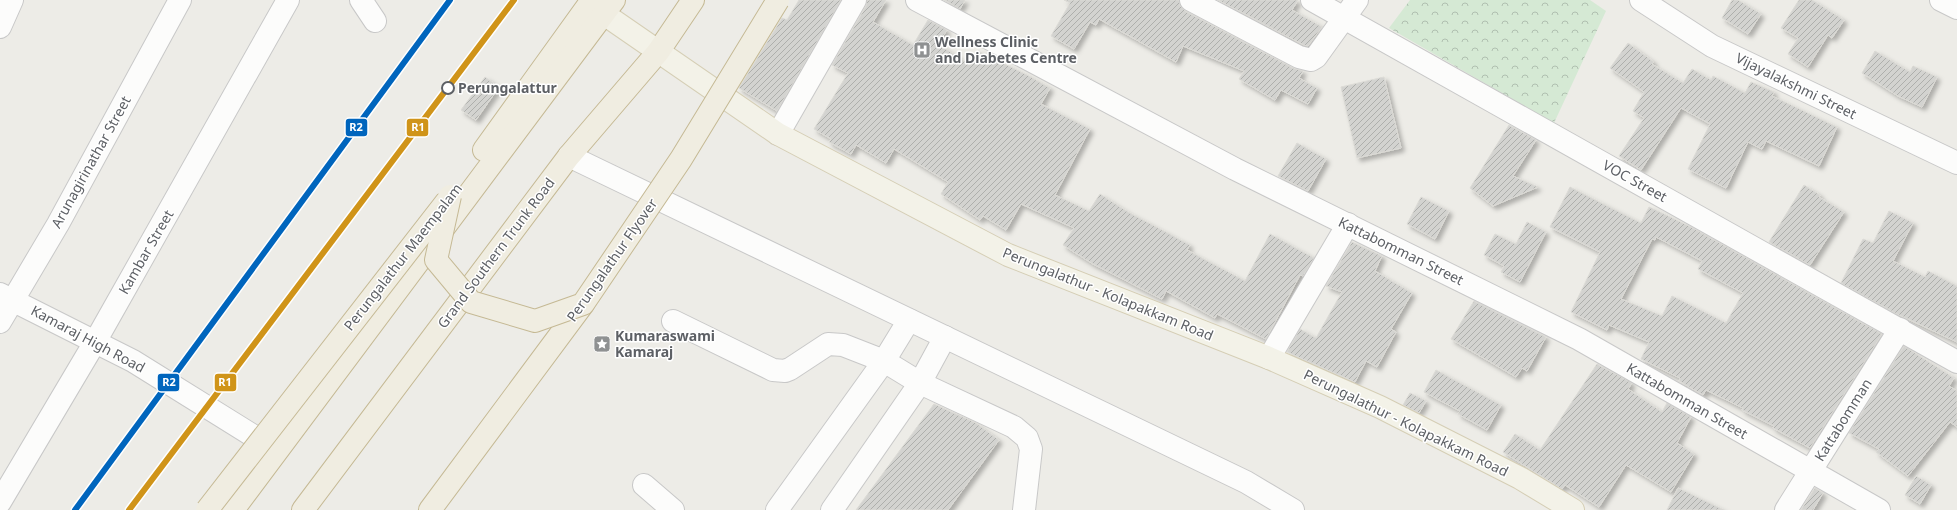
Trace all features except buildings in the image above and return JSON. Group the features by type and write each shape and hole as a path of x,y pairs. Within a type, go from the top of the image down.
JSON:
{"highway":[{"name":"Grand Southern Trunk Road","path":"303,510 568,156 658,52 693,0"},
{"name":"Perungalathur Flyover","path":"430,510 583,304 681,159 778,0"},
{"path":"232,510 277,451 604,5"},
{"name":"Perungalathur Maempalam","path":"207,510 450,196 604,5"},
{"path":"450,196 436,260 471,302 535,321 583,304"}],"main road":[{"name":"Perungalathur - Kolapakkam Road","path":"604,5 658,52 778,134 1008,255 1270,358 1394,414 1520,478 1573,510"}],"street":[{"path":"0,27 12,0"},
{"name":"Arunagirinathar Street","path":"0,322 6,296 58,224 180,0"},
{"name":"Kambar Street","path":"0,502 95,342 288,0"},
{"path":"361,0 375,20"},
{"path":"778,134 855,0"},
{"name":"Kattabomman Street","path":"917,0 1228,165 1579,339 1879,510"},
{"path":"1191,0 1306,60 1311,60 1316,57 1357,0"},
{"name":"VOC Street","path":"1312,0 1957,362"},
{"name":"Vijayalakshmi Street","path":"1641,0 1712,46 1957,164"},
{"path":"1941,0 1957,8"},
{"path":"568,156 1246,482 1293,510"},
{"path":"1270,358 1348,224"},
{"name":"Kamaraj High Road","path":"6,296 133,361 277,451"},
{"path":"777,510 884,361 909,320"},
{"path":"673,322 773,370 785,371 790,369 828,344 843,345 884,361 920,383 1014,426 1027,438 1031,454 1024,510"},
{"name":"Kattabomman","path":"1786,510 1900,330"},
{"path":"832,510 920,383 945,338"},
{"path":"644,485 673,510"}],"green space":[{"path":"1410,0 1590,0 1606,11 1554,123 1389,28"}],"railway":[{"path":"75,510 450,0"}],"transit line":[{"name":"R2","path":"75,510 450,0"},
{"name":"R1","path":"129,510 514,0"}],"place":[{"name":"Wellness Clinic and Diabetes Centre","path":"922,50"},
{"name":"Perungalattur","path":"448,88"},
{"name":"Kumaraswami Kamaraj","path":"602,344"}]}
